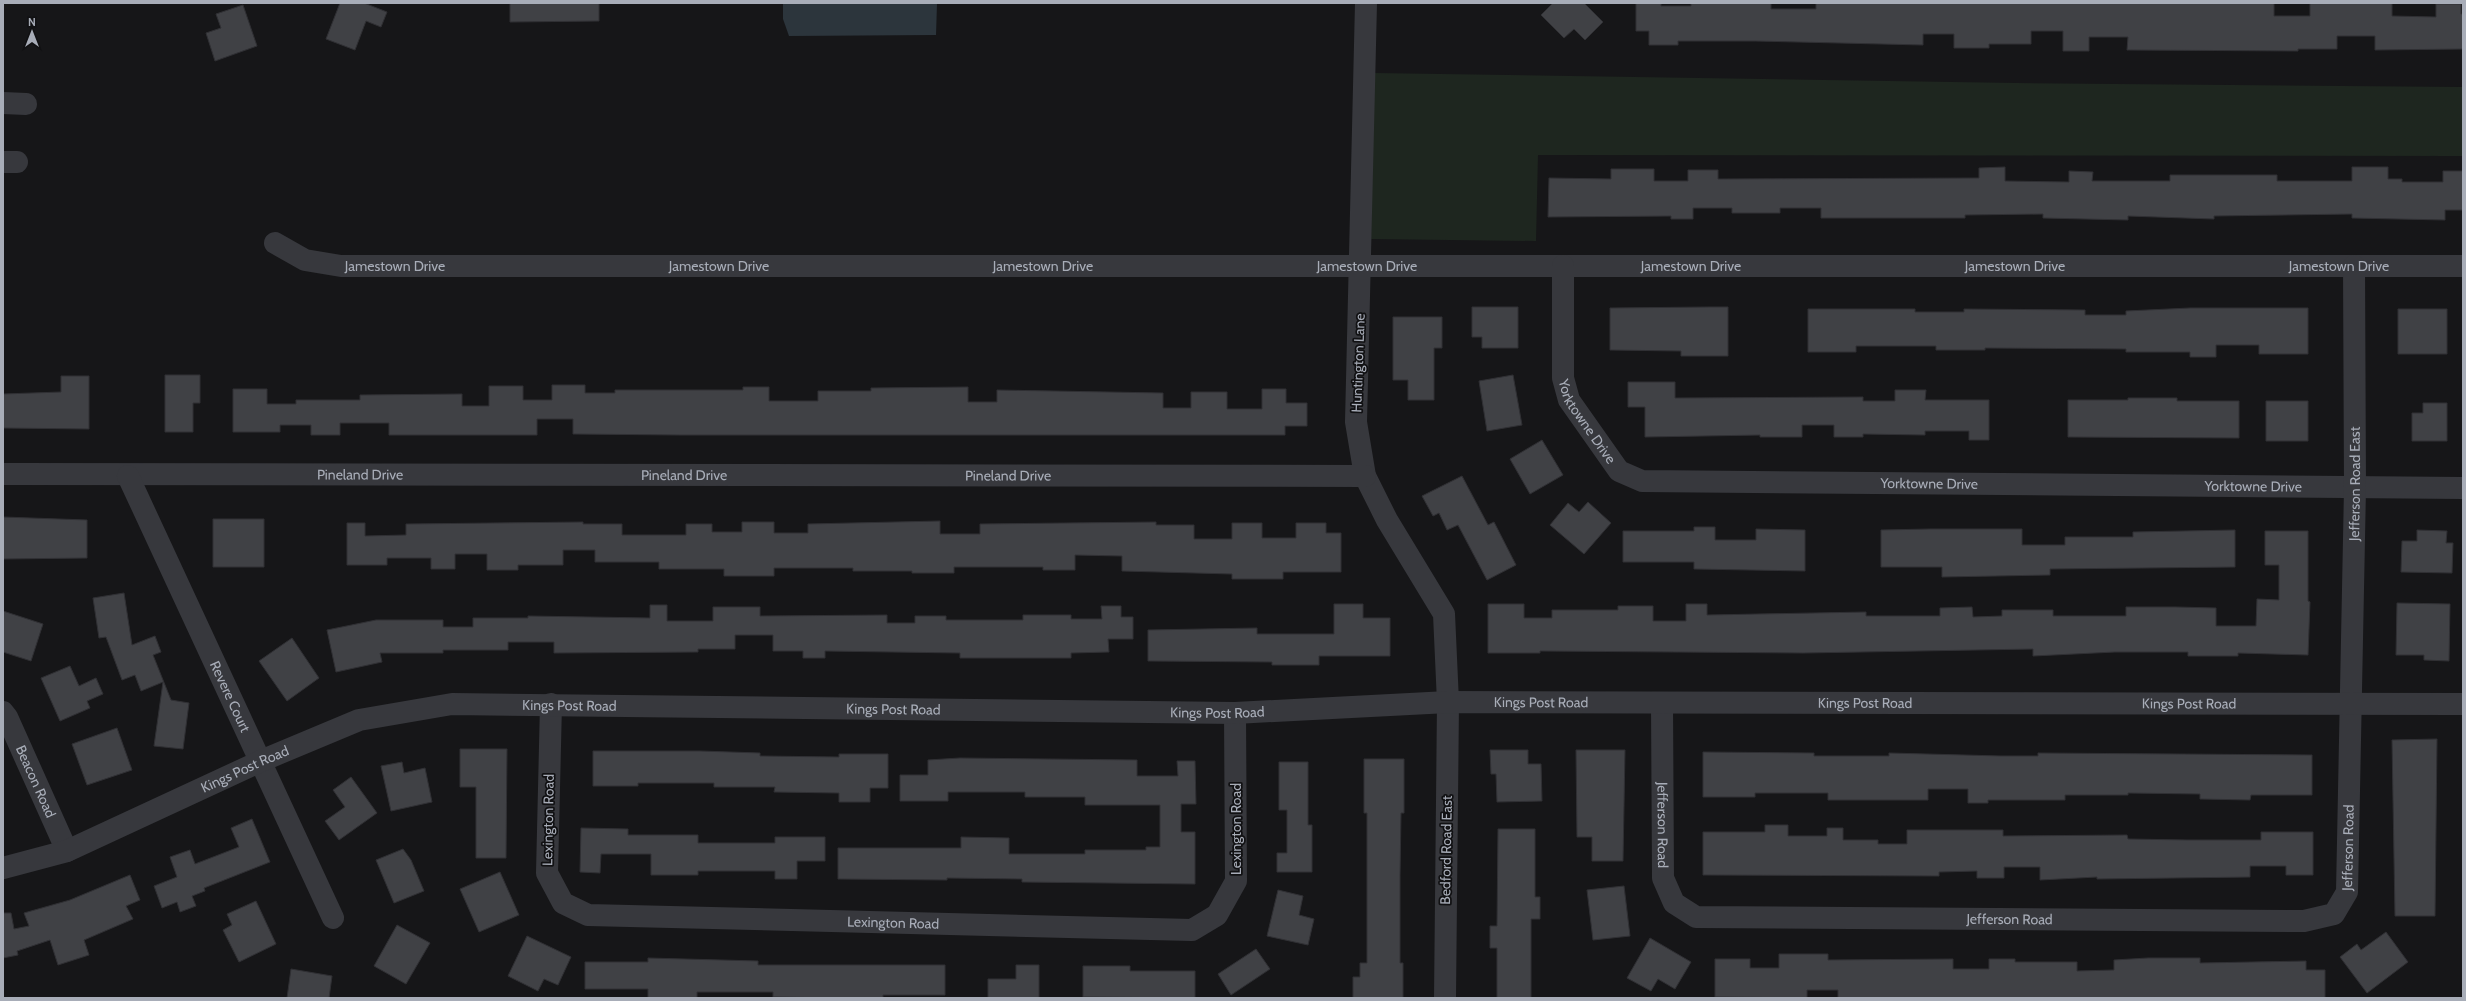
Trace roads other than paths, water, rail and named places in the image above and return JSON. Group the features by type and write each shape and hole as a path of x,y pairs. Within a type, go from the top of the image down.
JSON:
{"street":[{"name":"Huntington Lane","path":"1366,3 1361,266 1356,422 1365,476 1387,520 1444,614 1448,702"},
{"path":"3,103 26,104"},
{"name":"Jamestown Drive","path":"275,243 305,260 341,266 2463,266"},
{"name":"Yorktowne Drive","path":"1563,266 1563,378 1570,400 1619,471 1642,481 2463,488"},
{"name":"Jefferson Road East","path":"2352,702 2355,488 2354,266"},
{"name":"Pineland Drive","path":"3,474 128,476 1365,476"},
{"name":"Revere Court","path":"128,476 333,918"},
{"name":"Kings Post Road","path":"3,868 67,851 261,761 359,720 452,704 1235,713 1448,702 1662,704 2352,702 2463,704"},
{"name":"Bedford Road East","path":"1445,998 1448,702"},
{"name":"Jefferson Road","path":"1662,704 1664,878 1674,903 1696,917 2304,921 2334,914 2347,892 2352,702"},
{"name":"Lexington Road","path":"551,704 547,873 563,903 588,916 1192,930 1217,916 1236,881 1235,713"},
{"name":"Beacon Road","path":"3,712 7,717 67,851"}]}
